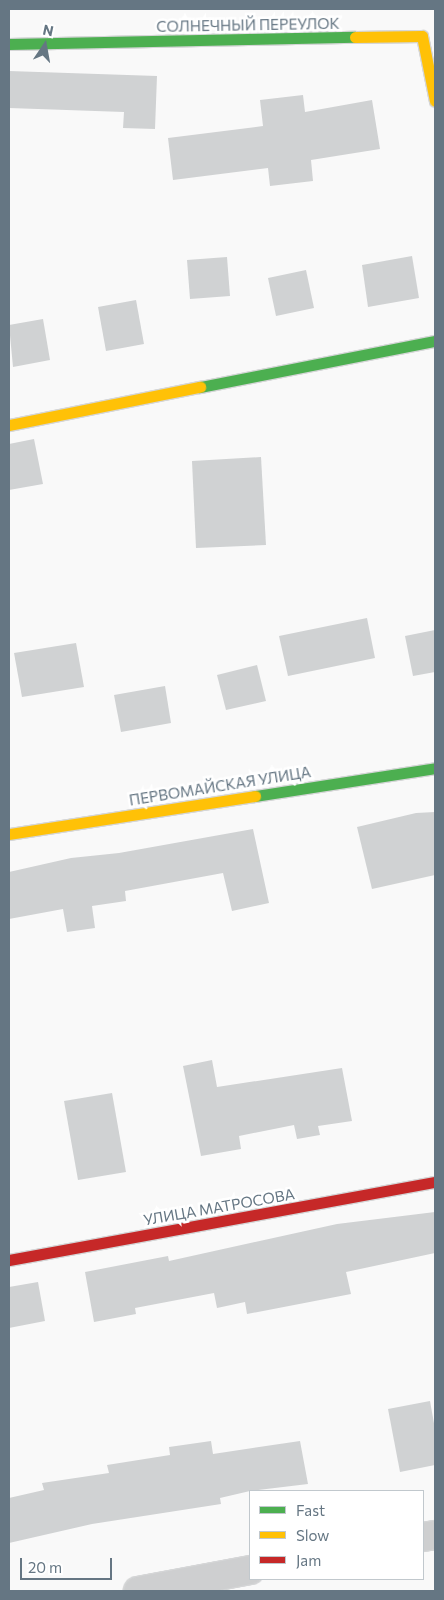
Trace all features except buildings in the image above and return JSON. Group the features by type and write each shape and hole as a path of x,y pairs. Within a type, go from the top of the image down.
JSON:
{"street":[{"name":"СОЛНЕЧНЫЙ ПЕРЕУЛОК","path":"9,44 422,36 435,101"},
{"path":"9,425 435,341"},
{"name":"ПЕРВОМАЙСКАЯ УЛИЦА","path":"9,834 435,768"},
{"name":"УЛИЦА МАТРОСОВА","path":"9,1260 435,1182"},
{"path":"138,1591 249,1570"}],"traffic: fast":[{"path":"9,44 355,37"},
{"path":"200,387 435,341"},
{"path":"255,796 435,768"}],"traffic: slow":[{"path":"355,37 422,36 435,101"},
{"path":"9,425 200,387"},
{"path":"9,834 255,796"}],"traffic: jam":[{"path":"9,1260 435,1182"}]}
